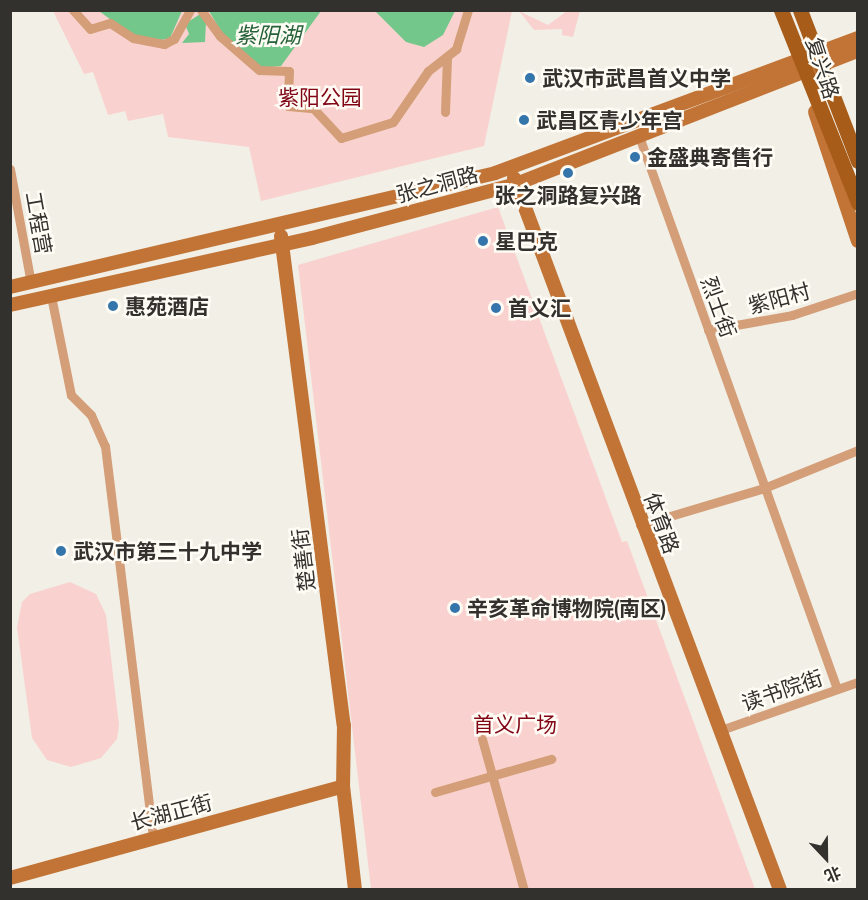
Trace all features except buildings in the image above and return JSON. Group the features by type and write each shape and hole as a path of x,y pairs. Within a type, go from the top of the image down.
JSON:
{"main road":[{"name":"复兴路","path":"781,10 801,66"},
{"name":"复兴路","path":"800,10 818,59"},
{"path":"818,59 858,161"},
{"path":"801,66 858,203"}],"street":[{"path":"73,10 90,30 110,23 133,38 164,44 174,39 190,10"},
{"path":"201,10 220,36 259,70 289,71 288,106 313,108 338,138 391,124 428,71 447,57 460,41 468,10"},
{"name":"张之洞路","path":"10,304 283,245 512,185 640,139 818,59 858,38"},
{"name":"张之洞路","path":"818,59 858,51"},
{"path":"445,112 447,57"},
{"name":"复兴路","path":"818,59 858,138"},
{"name":"张之洞路","path":"10,287 279,227 507,169 801,66"},
{"name":"复兴路","path":"801,66 858,241"},
{"name":"烈士街","path":"640,139 837,689"},
{"path":"507,169 773,890"},
{"name":"工程营","path":"11,173 31,283"},
{"name":"体育路","path":"512,185 780,890"},
{"name":"楚善街","path":"279,227 344,725 343,786 355,890"},
{"name":"紫阳村","path":"708,330 792,315 858,293"},
{"path":"51,296 71,395 91,415 105,446 153,839"},
{"path":"640,525 764,488 858,450"},
{"name":"读书院街","path":"718,731 858,682"},
{"path":"483,739 524,890"},
{"path":"435,792 551,759"},
{"name":"长湖正街","path":"10,878 343,786"}],"green space":[{"name":"紫阳公园","path":"53,11 512,11 484,146 261,201 249,147 168,137 163,114 128,121 125,111 108,115 93,72 84,74"},
{"path":"519,11 548,25 567,11 580,11 573,37 562,35 562,29 534,30"},
{"name":"首义广场","path":"498,207 622,542 627,541 755,889 371,889 298,265"},
{"path":"70,582 96,594 106,615 119,725 117,739 101,758 71,767 47,760 32,738 17,627 22,602 30,594"}],"water":[{"name":"紫阳湖","path":"99,11 182,11 170,38 157,41 134,37"},
{"name":"紫阳湖","path":"209,11 321,11 281,66 260,68 222,33"},
{"path":"375,11 455,11 443,35 424,47 406,42"},
{"path":"200,14 206,22 205,42 182,43 189,34 185,24"}],"place":[{"name":"武汉市武昌首义中学","path":"530,78"},
{"name":"武昌区青少年宫","path":"524,120"},
{"name":"金盛典寄售行","path":"635,157"},
{"name":"张之洞路复兴路","path":"568,173"},
{"name":"星巴克","path":"483,241"},
{"name":"惠苑酒店","path":"113,306"},
{"name":"首义汇","path":"496,308"},
{"name":"武汉市第三十九中学","path":"61,551"},
{"name":"辛亥革命博物院(南区)","path":"455,608"}]}
